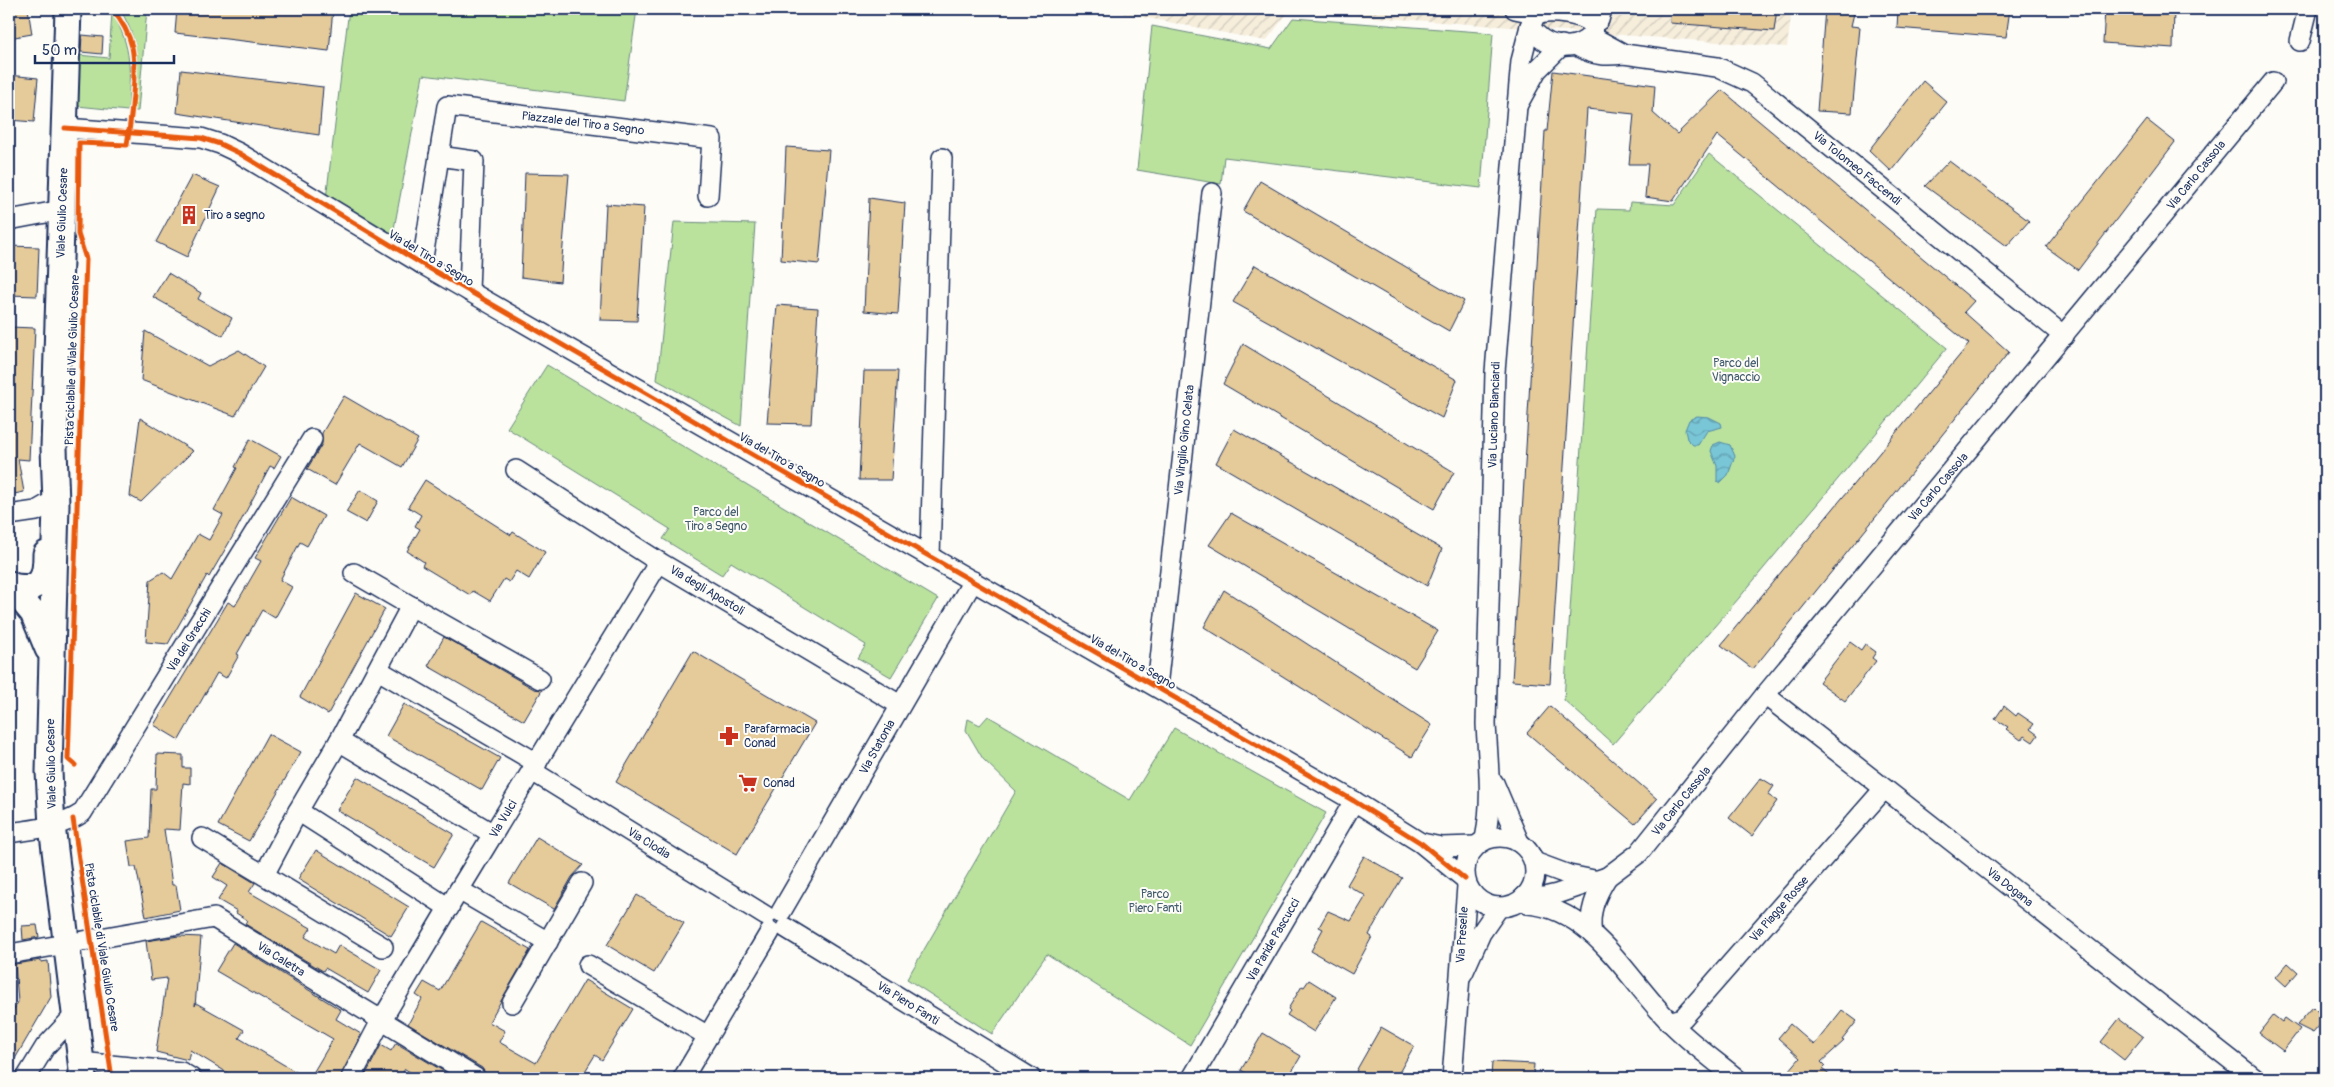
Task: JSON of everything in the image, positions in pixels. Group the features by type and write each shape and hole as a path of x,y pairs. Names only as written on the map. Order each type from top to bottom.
{"main road":[{"name":"Viale Giulio Cesare","path":"68,9 54,448 56,504 49,772 52,826 81,1070"},
{"name":"Viale Giulio Cesare","path":"10,585 28,588 39,583 44,576 48,504 54,448"},
{"path":"10,585 39,624 52,663"}],"street":[{"path":"1515,9 1535,20 1541,40 1583,26"},
{"path":"2300,41 2308,9"},
{"path":"1535,20 1558,13 1583,26"},
{"name":"Via Luciano Bianciardi","path":"1491,773 1486,724 1495,372 1521,61 1535,20"},
{"name":"Via Luciano Bianciardi","path":"1517,106 1537,70 1583,26"},
{"name":"Via Tolomeo Faccendi","path":"1583,26 1590,54 1606,56 1624,54 1717,67 1752,83 2064,336"},
{"name":"Via Carlo Cassola","path":"1514,902 1544,897 1600,879 1639,854 1765,695 2273,82"},
{"name":"Piazzale del Tiro a Segno","path":"422,264 447,106 712,139 708,196"},
{"name":"Via del Tiro a Segno","path":"65,128 201,138 239,153 422,264 1354,801 1421,843 1466,882"},
{"path":"439,156 474,162 469,291"},
{"path":"930,557 942,158"},
{"name":"Via Virgilio Gino Celata","path":"1157,687 1212,193"},
{"path":"9,220 62,210"},
{"name":"Via dei Gracchi","path":"9,833 68,822 82,813 312,439"},
{"name":"Via degli Apostoli","path":"516,470 659,562 900,705"},
{"path":"9,515 36,511 48,504"},
{"name":"Via Vulci","path":"351,1078 381,1021 459,890 659,562"},
{"path":"354,573 540,679"},
{"name":"Via Statonia","path":"683,1078 776,922 972,581"},
{"path":"264,875 378,670 411,606"},
{"name":"Via Clodia","path":"378,670 535,767 776,922"},
{"name":"Via Dogana","path":"1765,695 2254,1078"},
{"path":"339,741 493,834"},
{"path":"1491,773 1497,794 1519,842 1531,854 1534,862 1534,881 1514,902"},
{"path":"1491,773 1490,808 1480,842 1468,856 1464,867 1466,882 1480,901 1514,902 1551,909 1573,919 1592,934 1669,1022 1736,1078"},
{"name":"Via Piagge Rosse","path":"1669,1022 1683,1018 1884,789"},
{"name":"Via Paride Pascucci","path":"1192,1078 1354,801"},
{"path":"298,811 449,908"},
{"path":"1480,842 1496,836 1508,837 1519,842"},
{"path":"202,838 383,947"},
{"name":"Via del Tiro a Segno","path":"1421,843 1441,847 1480,842"},
{"path":"1534,862 1569,875 1600,879 1599,891 1591,913 1592,934"},
{"name":"Via Preselle","path":"1452,1078 1466,882"},
{"path":"512,1003 582,883"},
{"path":"459,890 548,942"},
{"name":"Via Preselle","path":"1458,984 1481,933 1514,902"},
{"name":"Via Caletra","path":"9,954 214,918 476,1078"},
{"name":"Via Piero Fanti","path":"776,922 1031,1078"},
{"path":"588,966 708,1036"},
{"path":"26,1078 45,1047 74,1016"},
{"path":"81,1070 181,1072 191,1078"}],"shaded area":[{"path":"1102,9 1792,9 1787,47 1289,11 1266,41"}],"green space":[{"path":"120,9 147,9 138,111 134,111 137,70 136,47"},
{"path":"349,9 637,9 624,101 423,75 393,234 326,199"},
{"path":"112,12 124,37 129,60 128,111 77,106 78,55 109,58"},
{"path":"1293,18 1493,33 1481,188 1224,157 1221,184 1137,170 1152,26 1271,49"},
{"name":"Parco del Vignaccio","path":"1709,154 1947,348 1739,598 1613,744 1564,700 1597,209 1629,210 1630,202 1674,205"},
{"path":"674,222 755,224 741,426 657,380"},
{"name":"Parco del Tiro a Segno","path":"547,365 938,599 891,677 858,658 866,645 731,562 722,575 663,539 670,529 507,428"},
{"name":"Parco Piero Fanti","path":"988,716 1130,800 1174,728 1326,813 1190,1045 1047,954 992,1034 907,979 1016,791 983,759 966,730 968,719 980,725"}],"water":[{"path":"1697,416 1709,417 1721,423 1722,427 1707,431 1698,445 1693,445 1687,439 1685,430 1689,420"},
{"path":"1720,442 1730,445 1735,456 1728,475 1720,483 1717,481 1717,466 1711,451 1713,445"}],"building":[{"path":"9,9 28,9 32,34 9,38"},
{"path":"177,9 333,9 329,51 175,33"},
{"path":"1671,9 1777,9 1774,31 1670,23"},
{"path":"1825,9 1855,9 1851,26 1860,27 1852,113 1817,111"},
{"path":"1898,9 2010,9 2006,37 1897,28"},
{"path":"2105,9 2174,9 2173,48 2103,43"},
{"path":"82,35 103,37 102,54 81,52"},
{"path":"181,70 323,87 319,135 177,113"},
{"path":"1553,71 1655,85 1653,113 1677,134 1722,90 1974,301 1964,312 2009,352 1753,669 1721,645 1969,344 1717,135 1673,201 1645,197 1648,164 1629,164 1634,114 1587,109 1550,684 1512,681 1545,131 1547,131"},
{"path":"9,75 38,78 34,122 9,120"},
{"path":"1923,81 1947,102 1891,171 1869,150"},
{"path":"2147,120 2175,142 2078,270 2046,247"},
{"path":"786,147 829,150 819,264 781,260"},
{"path":"1949,161 2029,221 2007,246 1925,186"},
{"path":"525,173 569,174 560,282 521,277"},
{"name":"Tiro a segno","path":"192,175 220,187 187,257 156,242"},
{"path":"1260,181 1464,301 1449,331 1243,211"},
{"path":"869,198 905,203 898,314 864,311"},
{"path":"606,204 644,207 637,321 600,320"},
{"path":"9,246 39,247 37,296 9,295"},
{"path":"1255,265 1457,380 1442,418 1233,302"},
{"path":"168,273 201,293 198,299 232,318 223,336 153,297"},
{"path":"777,305 818,308 811,424 767,423"},
{"path":"9,327 35,328 29,460 18,459 24,492 9,495"},
{"path":"145,331 208,366 239,350 264,367 235,416 141,380"},
{"path":"1243,344 1454,472 1434,509 1223,384"},
{"path":"864,371 898,371 891,480 859,480"},
{"path":"344,396 418,439 402,467 360,443 335,485 307,469 322,444 322,433"},
{"path":"140,418 193,451 141,502 130,496"},
{"path":"1234,429 1442,549 1427,586 1216,463"},
{"path":"250,439 281,456 274,468 270,466 233,536 209,577 207,575 168,644 146,642 150,580 163,572 172,579 198,534 209,540 223,515 214,510 237,468 235,467"},
{"path":"425,480 511,535 513,532 545,552 529,579 516,571 509,582 504,579 490,601 473,591 470,595 422,566 424,562 407,551 420,529 415,526 421,515 408,507"},
{"path":"360,490 378,501 366,523 346,512"},
{"path":"291,497 324,516 307,546 300,542 280,580 292,587 275,618 262,610 237,654 239,655 226,678 217,673 179,740 154,725 228,602 235,606 261,561 255,558"},
{"path":"1231,513 1438,631 1415,668 1209,545"},
{"path":"1224,590 1432,725 1412,757 1204,627"},
{"path":"356,593 385,609 328,714 300,697"},
{"path":"444,637 534,689 542,690 524,721 428,666"},
{"path":"1850,642 1861,650 1865,644 1876,652 1872,658 1876,661 1845,701 1819,682"},
{"path":"693,651 815,723 737,854 616,782"},
{"path":"404,704 500,758 482,790 386,736"},
{"path":"1550,706 1657,799 1635,824 1527,733"},
{"path":"2004,706 2016,716 2018,713 2034,724 2030,729 2038,735 2033,742 2024,736 2021,740 2006,729 2008,727 1995,719"},
{"path":"268,734 301,752 249,841 218,825"},
{"path":"157,754 183,755 183,768 190,768 190,784 183,783 180,830 164,829 172,885 176,885 180,910 146,917 136,867 131,867 127,841 149,838 151,789 156,789"},
{"path":"357,777 454,834 434,867 337,810"},
{"path":"1761,778 1774,786 1768,795 1777,801 1752,836 1729,818"},
{"path":"537,837 583,865 572,877 554,909 509,883"},
{"path":"316,850 409,907 391,936 298,879"},
{"path":"1364,856 1402,878 1373,927 1369,935 1372,937 1352,974 1311,951 1323,929 1319,927 1328,911 1351,921 1366,896 1347,885"},
{"path":"222,863 255,883 249,892 311,928 305,937 334,954 339,945 381,970 368,993 325,968 323,971 245,924 247,920 236,913 237,911 218,900 227,886 213,877"},
{"path":"637,895 684,923 654,973 607,945"},
{"path":"481,922 530,950 489,1022 505,1031 499,1042 536,1063 585,980 633,1009 602,1060 595,1055 581,1078 487,1078 482,1068 408,1024 422,999 416,995 424,982 440,991"},
{"path":"37,925 39,937 23,940 22,926"},
{"path":"179,936 201,937 195,1006 196,1003 244,1030 239,1038 306,1078 236,1078 190,1050 188,1060 156,1052 167,978 151,980 146,941"},
{"path":"233,943 341,1010 336,1019 361,1034 340,1078 310,1078 333,1039 216,971"},
{"path":"41,960 41,962 48,961 51,997 9,1069 9,1018 18,1002 15,964"},
{"path":"2288,963 2298,972 2286,986 2276,977"},
{"path":"1309,980 1336,997 1314,1032 1287,1015 1290,1011 1288,1009 1302,986 1304,987"},
{"path":"2313,1007 2325,1019 2313,1033 2297,1025"},
{"path":"1842,1010 1857,1021 1842,1040 1844,1041 1821,1062 1825,1066 1822,1069 1833,1078 1783,1078 1800,1058 1778,1038 1790,1024 1814,1045"},
{"path":"2273,1015 2282,1022 2285,1018 2300,1029 2283,1051 2259,1033"},
{"path":"2119,1019 2143,1037 2124,1060 2101,1042"},
{"path":"1381,1027 1414,1046 1396,1078 1368,1078 1356,1071"},
{"path":"1263,1033 1301,1056 1288,1078 1254,1078 1241,1070"},
{"path":"396,1043 455,1078 420,1078 405,1069 399,1078 364,1078 381,1045 391,1051"},
{"path":"1492,1062 1534,1064 1533,1078 1491,1078"}],"cycle path":[{"name":"Pista ciclabile di Viale Giulio Cesare","path":"75,765 68,759 86,259 78,234 79,143 127,145 133,96 134,69 132,47 127,32 112,9"},
{"path":"65,128 201,138 239,153 422,264 1354,801 1421,843 1465,879"},
{"name":"Pista ciclabile di Viale Giulio Cesare","path":"73,819 112,1078"}],"place":[{"name":"Tiro a segno","path":"189,215"},
{"name":"Parafarmacia Conad","path":"729,736"},
{"name":"Conad","path":"748,783"}]}
